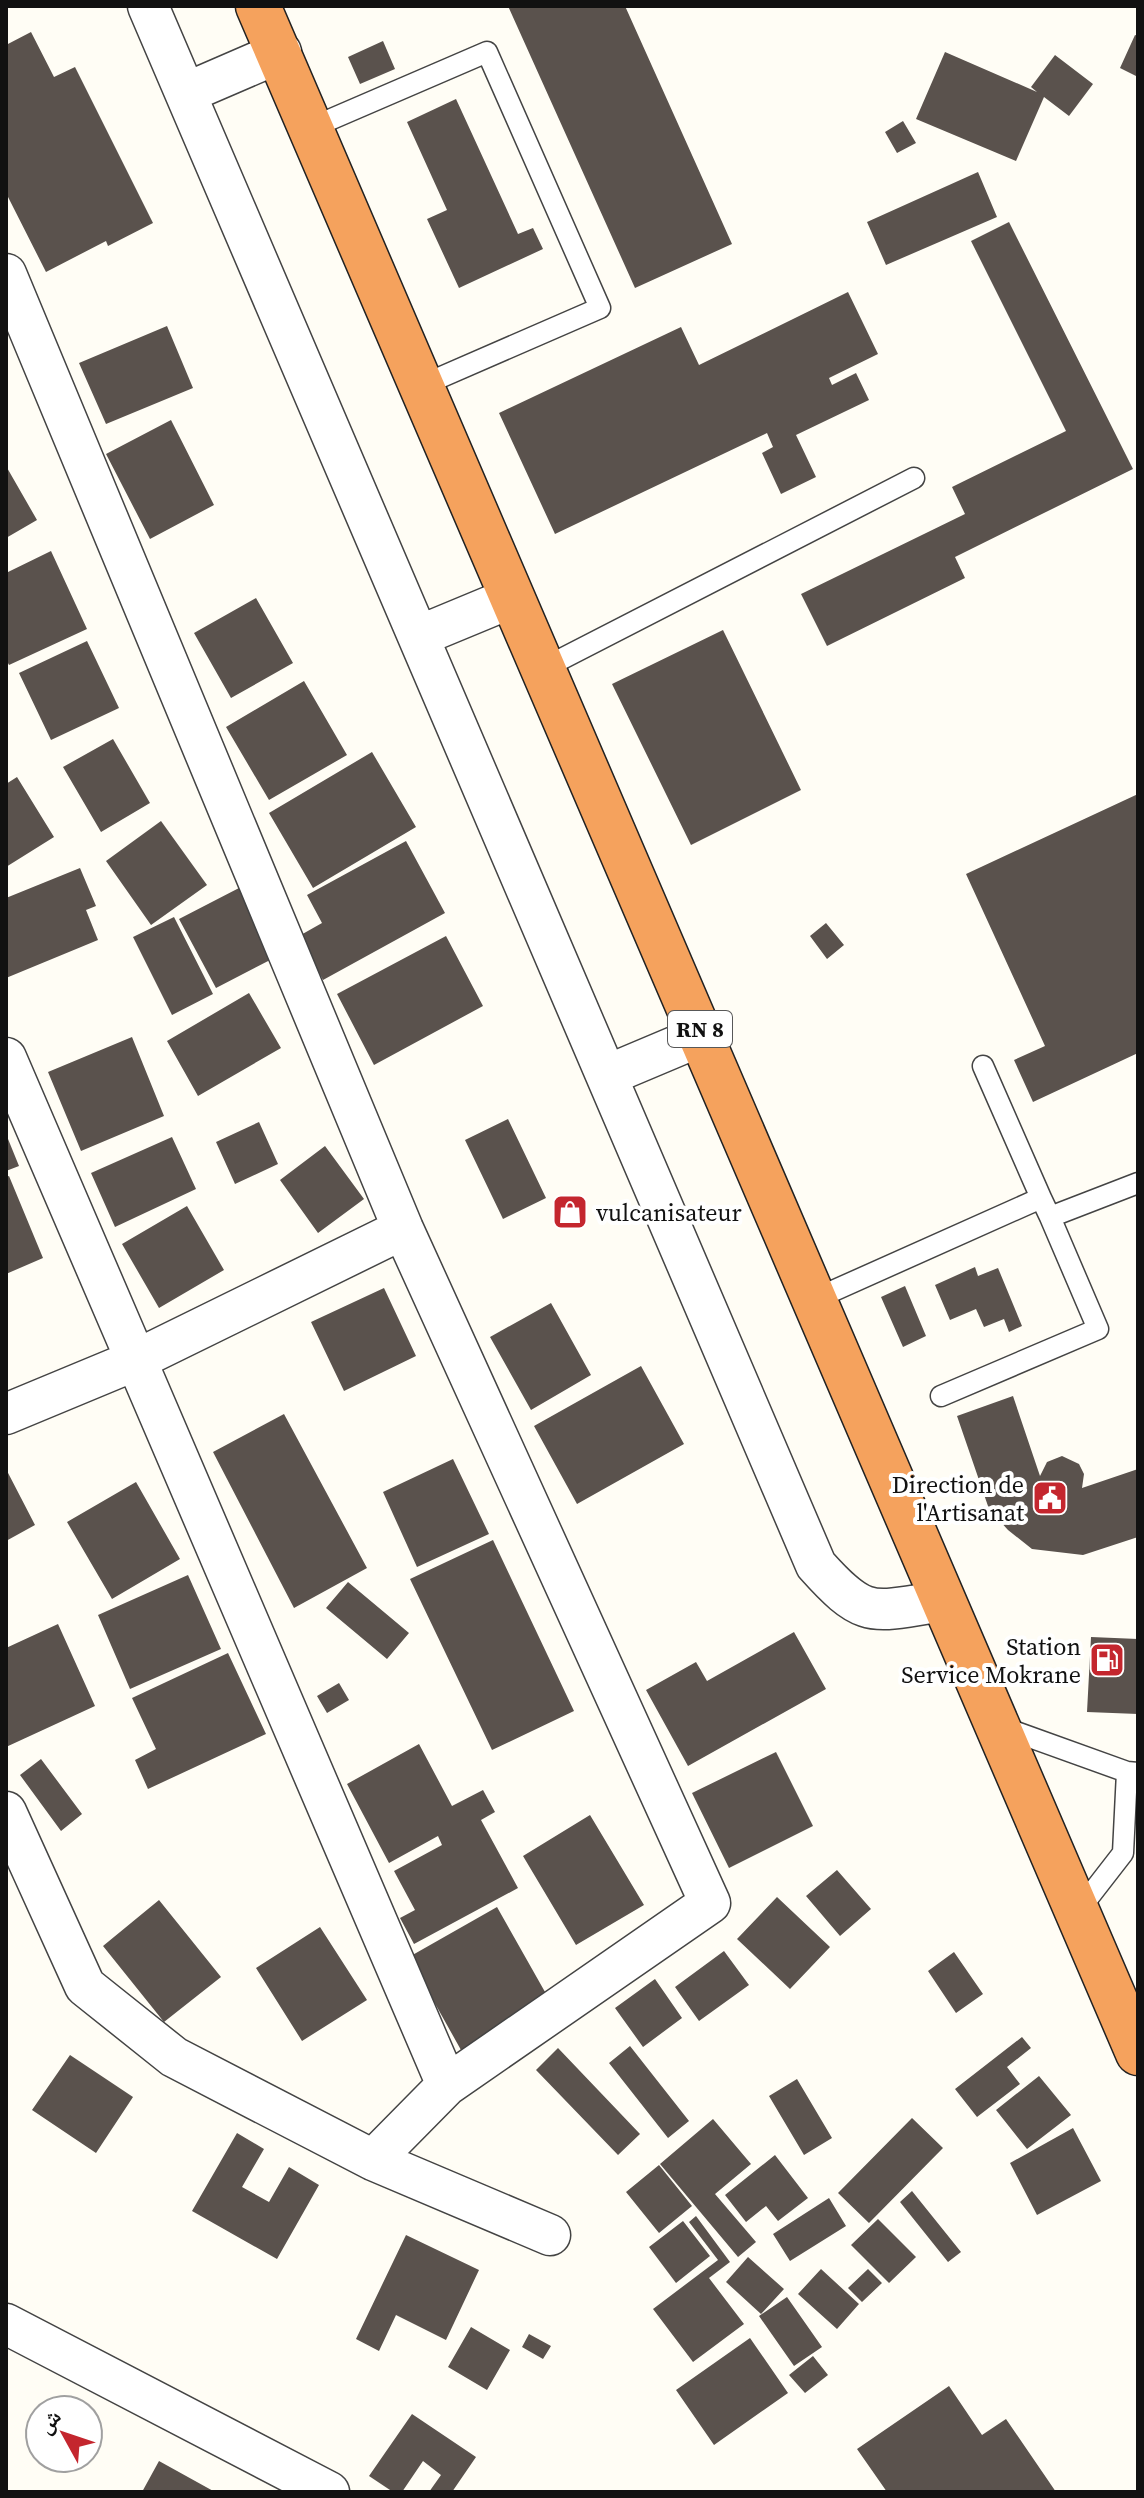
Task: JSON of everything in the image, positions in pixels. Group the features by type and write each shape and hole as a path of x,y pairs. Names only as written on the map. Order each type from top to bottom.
{"highway":[{"name":"RN 8","path":"258,6 281,52 1138,2053"}],"street":[{"path":"148,6 816,1565 847,1600 874,1611 944,1601"},
{"path":"186,93 281,52"},
{"path":"6,274 403,1229 710,1903 447,2085 373,2160"},
{"path":"419,636 513,597"},
{"path":"608,1075 703,1035"},
{"path":"6,1058 447,2085"},
{"path":"6,1414 136,1360 403,1229"},
{"path":"6,1812 85,1986 174,2057 373,2160 550,2235"},
{"path":"6,2324 329,2492"}],"lane":[{"path":"313,127 487,52 600,308 423,385"},
{"path":"544,668 914,478"},
{"path":"941,1396 1098,1329 983,1066"},
{"path":"1050,1217 1138,1183"},
{"path":"815,1299 1041,1198"},
{"path":"995,1724 1132,1772 1130,1853 1078,1911"}],"building":[{"path":"508,6 625,6 732,244 635,288"},
{"path":"31,32 54,77 75,67 153,223 108,246 106,241 46,272 6,193 6,45"},
{"path":"1135,35 1138,36 1136,76 1120,68"},
{"path":"383,41 395,69 360,84 348,57"},
{"path":"945,52 1037,92 1031,87 1055,55 1093,84 1069,116 1044,97 1016,161 916,119"},
{"path":"456,99 518,234 533,228 543,249 459,288 427,219 447,210 407,122"},
{"path":"903,121 916,143 897,153 885,132"},
{"path":"978,172 997,217 886,265 867,222"},
{"path":"1009,222 1133,469 955,557 965,578 827,646 801,594 965,514 952,487 1066,431 971,241"},
{"path":"848,292 878,354 829,378 832,385 856,373 869,400 796,435 816,477 781,494 762,453 773,447 767,433 555,534 499,413 681,327 699,365"},
{"path":"167,326 193,388 106,424 79,363"},
{"path":"171,420 214,505 150,539 106,454"},
{"path":"6,466 37,520 6,538"},
{"path":"51,551 87,629 9,665 6,659 6,573"},
{"path":"256,598 293,663 231,698 194,633"},
{"path":"723,630 801,790 691,845 612,684"},
{"path":"87,641 119,708 51,740 19,673"},
{"path":"304,681 347,755 269,800 226,727"},
{"path":"113,739 150,803 101,832 63,767"},
{"path":"372,752 416,827 313,888 269,813"},
{"path":"17,777 54,837 6,867 6,784"},
{"path":"1138,794 1138,1053 1033,1102 1014,1060 1045,1046 966,874"},
{"path":"161,821 207,885 151,925 106,861"},
{"path":"406,841 445,913 323,980 299,936 322,923 307,895"},
{"path":"80,868 96,906 86,910 98,940 6,978 6,898"},
{"path":"239,888 274,958 216,988 179,919"},
{"path":"174,917 213,994 172,1015 133,937"},
{"path":"826,923 844,945 827,959 810,936"},
{"path":"446,936 483,1006 374,1065 337,994"},
{"path":"249,993 281,1048 198,1096 167,1041"},
{"path":"132,1037 164,1116 81,1151 48,1072"},
{"path":"508,1119 546,1198 503,1219 465,1140"},
{"path":"259,1122 278,1164 235,1184 216,1142"},
{"path":"6,1134 19,1166 6,1171"},
{"path":"172,1137 196,1189 115,1227 91,1173"},
{"path":"325,1146 364,1199 318,1233 280,1180"},
{"path":"9,1176 43,1258 6,1274 6,1177"},
{"path":"187,1206 224,1270 159,1308 122,1244"},
{"path":"975,1267 978,1276 998,1268 1022,1326 1009,1332 1004,1319 984,1327 976,1309 950,1320 935,1285"},
{"path":"905,1286 926,1336 903,1347 881,1297"},
{"path":"384,1288 416,1356 344,1391 311,1322"},
{"path":"551,1303 591,1375 531,1410 490,1337"},
{"path":"641,1366 684,1444 577,1504 534,1426"},
{"name":"Direction de l'Artisanat","path":"1013,1396 1040,1476 1047,1462 1062,1456 1079,1464 1084,1474 1082,1488 1138,1469 1138,1537 1083,1555 1032,1549 1008,1530 989,1509 957,1416"},
{"path":"284,1414 367,1568 294,1608 213,1452"},
{"path":"453,1459 489,1534 417,1567 383,1492"},
{"path":"6,1469 35,1525 6,1541"},
{"path":"136,1482 180,1559 112,1599 67,1522"},
{"path":"493,1540 574,1711 492,1750 410,1579"},
{"path":"188,1575 221,1649 130,1689 98,1615"},
{"path":"348,1582 409,1633 387,1659 326,1608"},
{"path":"58,1624 95,1706 6,1747 6,1648"},
{"path":"794,1632 826,1689 688,1766 646,1690 696,1662 707,1681"},
{"path":"1091,1637 1138,1639 1138,1714 1087,1712"},
{"path":"228,1653 266,1734 148,1789 135,1760 156,1749 132,1698"},
{"path":"339,1683 349,1700 327,1713 317,1696"},
{"path":"419,1744 452,1806 483,1790 495,1812 481,1820 518,1888 414,1944 400,1918 415,1910 394,1871 442,1845 438,1836 389,1863 347,1784"},
{"path":"776,1752 813,1826 729,1868 692,1793"},
{"path":"41,1759 82,1814 61,1831 20,1775"},
{"path":"590,1815 644,1905 576,1945 523,1856"},
{"path":"837,1870 871,1909 840,1936 806,1896"},
{"path":"777,1897 830,1947 790,1989 737,1939"},
{"path":"159,1900 221,1977 164,2022 103,1946"},
{"path":"497,1907 549,1999 461,2050 409,1957"},
{"path":"320,1927 367,2000 302,2041 256,1968"},
{"path":"724,1951 749,1985 699,2021 675,1987"},
{"path":"954,1952 983,1994 956,2013 928,1971"},
{"path":"655,1979 682,2018 643,2047 615,2008"},
{"path":"1022,2037 1031,2048 1007,2067 1020,2084 977,2117 955,2089"},
{"path":"630,2046 689,2121 668,2138 609,2063"},
{"path":"558,2048 640,2134 618,2155 536,2070"},
{"path":"70,2055 133,2097 96,2153 32,2110"},
{"path":"1039,2076 1071,2115 1027,2149 996,2110"},
{"path":"797,2079 832,2138 804,2155 769,2096"},
{"path":"912,2118 943,2148 869,2223 838,2193"},
{"path":"713,2119 751,2164 715,2194 756,2242 738,2257 660,2164"},
{"path":"1073,2128 1101,2181 1037,2215 1010,2163"},
{"path":"237,2133 264,2149 242,2187 269,2202 289,2167 319,2185 277,2259 192,2211"},
{"path":"775,2155 808,2198 778,2221 766,2206 746,2222 725,2195"},
{"path":"659,2165 692,2206 659,2233 626,2192"},
{"path":"912,2191 961,2252 948,2262 900,2202"},
{"path":"829,2198 846,2226 790,2261 773,2234"},
{"path":"696,2216 730,2262 709,2278 744,2324 693,2362 653,2309 718,2260 689,2222"},
{"path":"878,2219 916,2257 889,2283 851,2245"},
{"path":"683,2221 710,2256 676,2283 649,2247"},
{"path":"406,2235 479,2270 446,2340 396,2315 379,2351 356,2339"},
{"path":"748,2257 784,2289 761,2314 726,2282"},
{"path":"821,2269 859,2304 837,2329 798,2294"},
{"path":"868,2269 882,2283 862,2302 848,2288"},
{"path":"787,2297 822,2347 794,2366 759,2316"},
{"path":"471,2327 510,2350 487,2390 448,2367"},
{"path":"529,2334 551,2346 543,2359 522,2347"},
{"path":"750,2338 788,2393 714,2445 676,2390"},
{"path":"813,2356 828,2375 805,2393 789,2375"},
{"path":"949,2386 982,2435 1006,2419 1056,2492 887,2492 857,2449"},
{"path":"412,2414 476,2457 452,2492 429,2492 441,2475 423,2461 402,2492 393,2492 369,2476"},
{"path":"159,2461 215,2492 142,2492"}],"place":[{"name":"vulcanisateur","path":"570,1212"},
{"name":"Direction de l'Artisanat","path":"1050,1498"},
{"name":"Station Service Mokrane","path":"1107,1660"}]}
